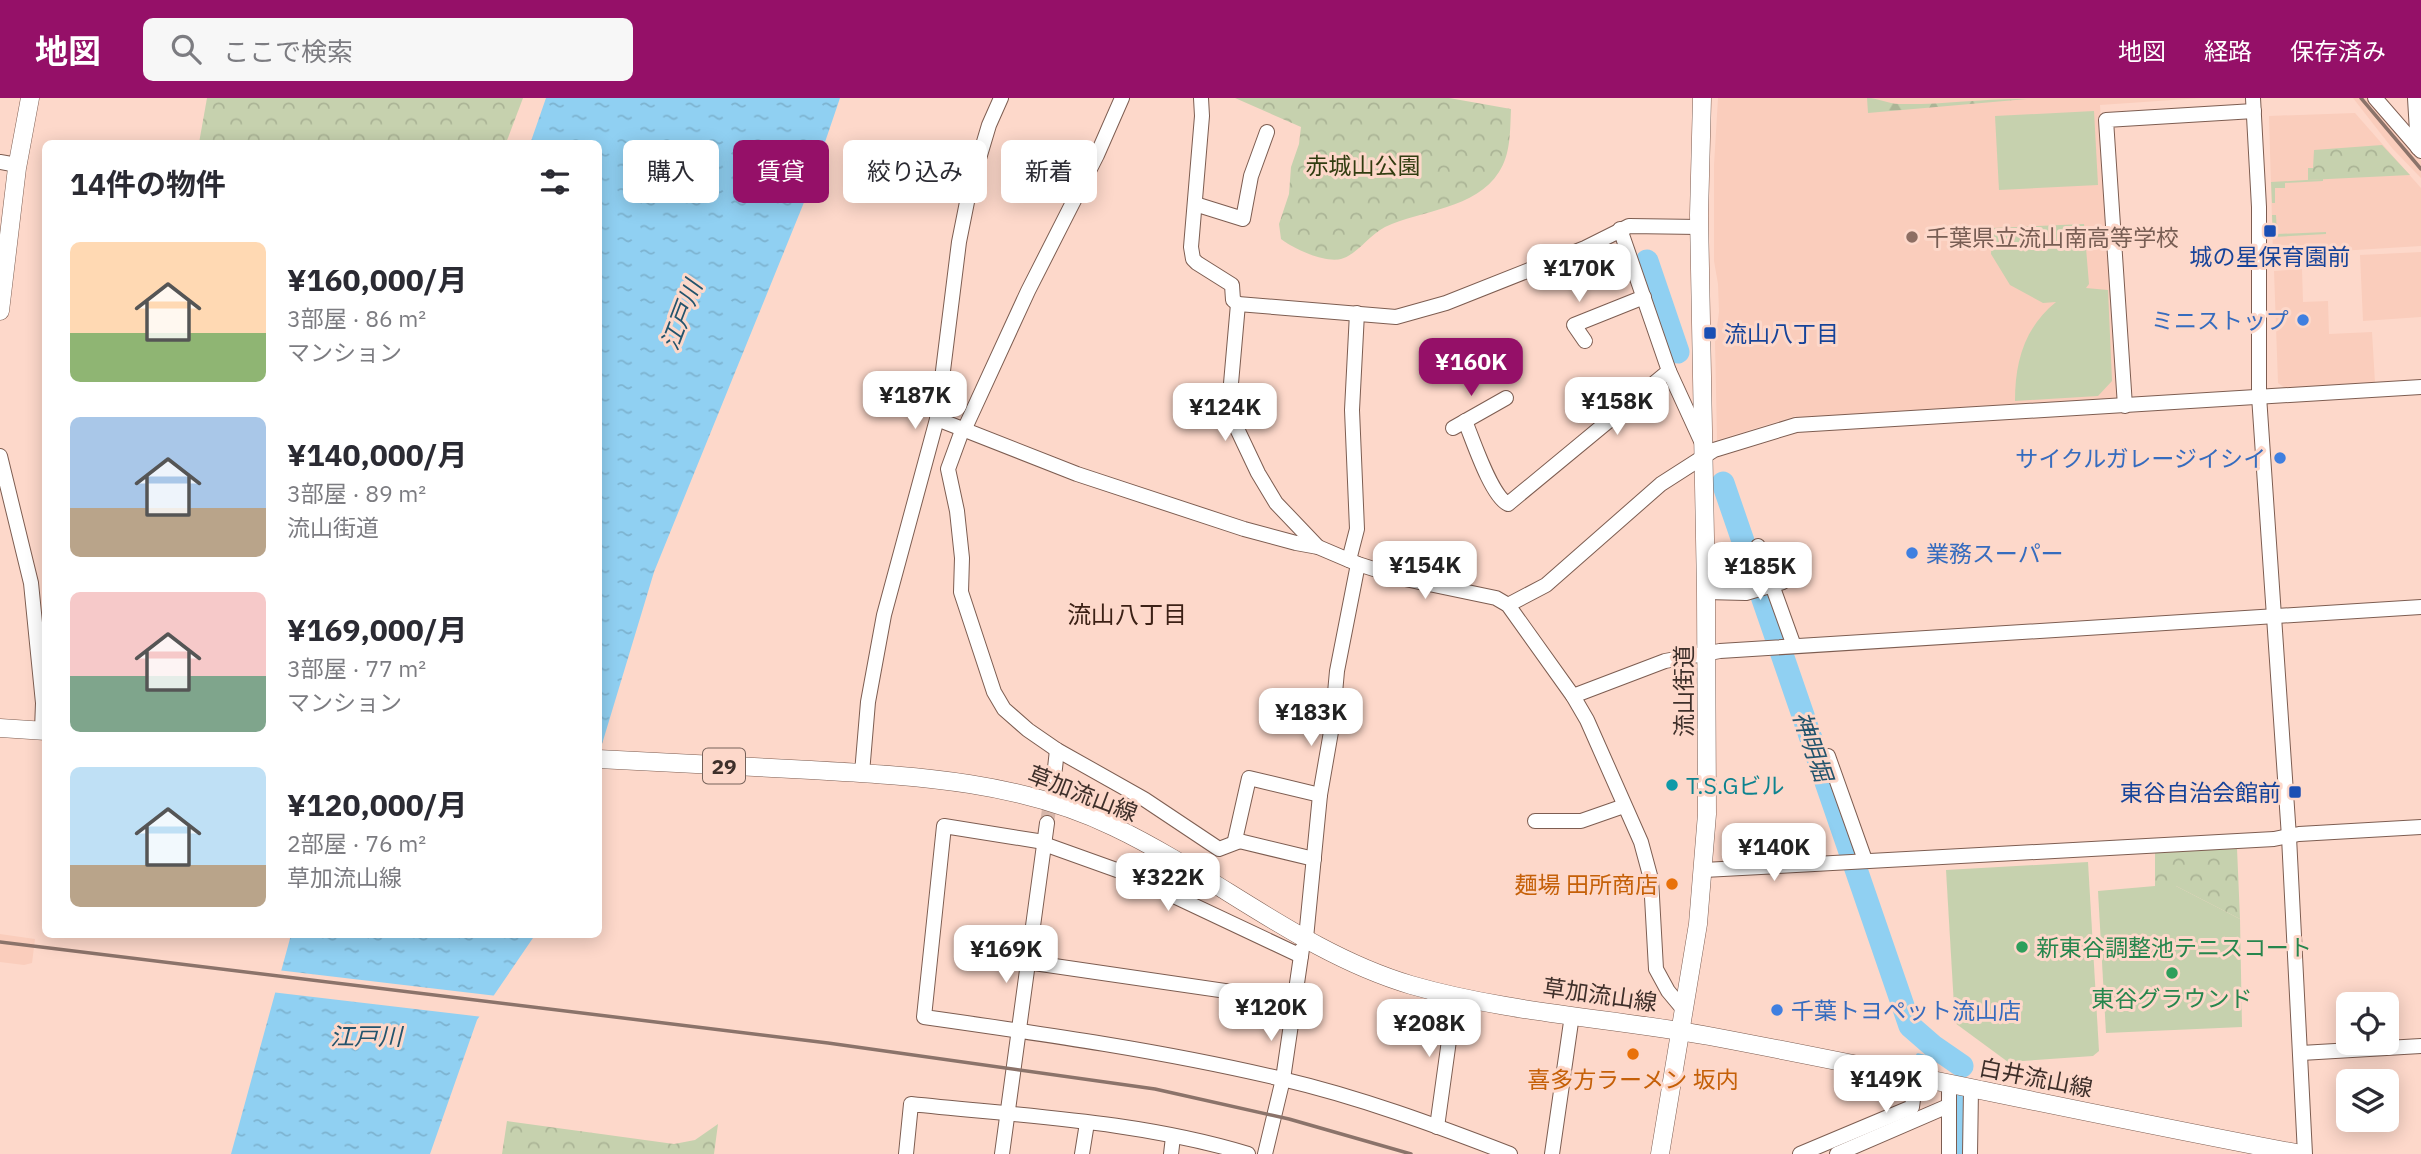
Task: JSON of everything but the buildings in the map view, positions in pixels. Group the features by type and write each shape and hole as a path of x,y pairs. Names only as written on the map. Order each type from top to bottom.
{"main road":[{"path":"0,311 9,163 30,98"},
{"name":"流山街道","path":"1660,1154 1698,924 1707,802 1699,227 1702,98"},
{"path":"0,728 42,731"},
{"name":"草加流山線","path":"602,759 855,773 976,784 1060,805 1113,826 1305,937 1374,972 1455,997 1679,1031"},
{"name":"白井流山線","path":"1679,1031 1916,1077 2259,1150 2303,1154"}],"street":[{"path":"855,773 884,615 902,540 937,419 959,242 969,191 1001,98"},
{"path":"1122,98 1097,155 1028,291 964,428 948,469 957,511 962,558 961,592 994,692 1004,709 1057,750 1144,799 1219,849 1240,841"},
{"path":"1200,98 1202,116 1191,235 1193,259 1232,285 1233,300 1238,304 1396,317 1425,311 1585,247 1629,226 1699,227"},
{"path":"2375,98 2420,149"},
{"path":"2415,98 2420,149"},
{"path":"2125,406 2106,120 2254,104 2259,207 2259,396 2301,1053 2303,1154"},
{"path":"1195,204 1243,219 1251,176 1267,132"},
{"path":"1620,229 1669,371 1703,451"},
{"path":"1585,341 1574,325 1644,297"},
{"path":"1238,304 1229,406 1231,416 1258,473 1276,503 1318,547"},
{"path":"1265,1154 1283,1079 1305,937 1320,795 1354,562 1357,529 1352,410 1357,313"},
{"path":"1506,398 1459,424 1502,501 1508,504 1669,371"},
{"path":"1508,605 1546,585 1661,484 1703,451 1796,425 2421,387"},
{"path":"937,419 1108,485 1244,529 1296,544 1318,547 1405,579 1496,598 1508,605 1573,696 1597,741 1648,863 1656,969 1668,991 1683,1009"},
{"path":"0,456 32,583 42,695"},
{"path":"1758,547 1774,585 1791,646"},
{"path":"1706,592 1746,593 1774,585"},
{"path":"1573,696 1653,665 1707,652 2421,607"},
{"path":"1054,777 1057,750"},
{"path":"1828,756 1863,860"},
{"path":"1314,859 1235,840 1249,778 1320,795"},
{"path":"1535,821 1581,821 1624,806"},
{"path":"1002,1154 1047,822"},
{"path":"1301,956 1125,873 1044,843 944,826 924,1017 1139,1050 1283,1079 1437,1126 1510,1154"},
{"path":"1704,870 1997,855 2421,827"},
{"path":"1027,962 1294,1001"},
{"path":"1437,1126 1455,997"},
{"path":"1552,1154 1572,1016"},
{"path":"2301,1053 2421,1046"},
{"path":"1800,1154 1912,1107 1916,1077"},
{"path":"1949,1084 1949,1154"},
{"path":"1970,1154 1971,1089"},
{"path":"906,1154 911,1104 1087,1122 1219,1145 1248,1154"},
{"path":"1837,1154 1948,1106"},
{"path":"1082,1154 1087,1122"},
{"path":"1171,1154 1173,1137"}],"shaded area":[{"name":"千葉県立流山南高等学校","path":"1718,98 2202,98 2100,105 2120,400 1797,421 1796,416 1717,440 1715,342 1719,312 1714,261 1714,165"},
{"path":"2353,98 2368,98 2421,161 2421,178 2392,148"},
{"path":"2355,113 2421,188 2421,246 2273,255 2269,116"},
{"path":"2421,252 2421,317 2363,321 2360,255"},
{"path":"2302,269 2303,302 2328,301 2329,334 2372,332 2375,383 2285,388 2278,383 2274,271"},
{"path":"0,934 35,939 32,963 24,965 0,962"}],"green space":[{"path":"207,98 523,98 507,140 200,140"},
{"name":"赤城山公園","path":"1235,98 1449,98 1511,109 1508,150 1499,172 1477,194 1447,207 1385,227 1347,257 1326,259 1301,251 1281,239 1279,224 1289,194 1291,167 1299,144 1301,127"},
{"path":"1867,98 1899,104 2027,99 1868,113"},
{"path":"2094,111 2098,185 1999,190 1995,116"},
{"path":"2382,145 2410,175 2308,180 2308,168 2313,168 2314,150"},
{"path":"2323,179 2285,183 2285,188 2275,188 2275,203 2272,203 2271,182"},
{"path":"2272,215 2276,215 2277,234 2326,234 2273,237"},
{"path":"2084,224 2089,284 2086,288 2108,290 2112,381 2098,396 2015,401 2017,373 2029,334 2056,302 2043,303 2010,285 1991,254 1992,228"},
{"path":"2237,848 2240,919 2176,886 2155,886 2155,853"},
{"name":"新東谷調整池テニスコート","path":"2088,862 2099,1051 2093,1056 2008,1062 1955,1023 1946,870"},
{"name":"東谷グラウンド","path":"2176,886 2240,919 2242,1027 2106,1033 2098,891"},
{"path":"507,1121 674,1144 695,1140 718,1124 714,1154 502,1154"}],"water":[{"name":"江戸川","path":"546,98 840,98 826,140 733,140 733,203 804,203 654,572 602,744 602,140 531,140"},
{"name":"江戸川","path":"290,938 533,938 477,1020 430,1154 231,1154"}],"pier":[{"path":"277,970 497,996 483,1017 271,992"}],"waterway":[{"name":"神明堀","path":"1647,261 1678,352"},
{"name":"神明堀","path":"1723,483 1910,1026 1962,1066"},
{"path":"1918,1055 1962,1066"},
{"name":"神明堀","path":"1963,1154 1964,1102"}],"tunnel":[{"path":"1047,823 1054,777"}],"railway":[{"path":"2361,98 2421,169"},
{"path":"0,942 828,1043 1155,1089 1289,1119 1411,1154"}],"place":[{"name":"城の星保育園前","path":"2270,231"},
{"name":"千葉県立流山南高等学校","path":"1912,237"},
{"name":"ミニストップ","path":"2303,320"},
{"name":"流山八丁目","path":"1710,333"},
{"name":"サイクルガレージイシイ","path":"2280,458"},
{"name":"業務スーパー","path":"1912,553"},
{"name":"T.S.Gビル","path":"1672,785"},
{"name":"東谷自治会館前","path":"2295,792"},
{"name":"麺場 田所商店","path":"1672,884"},
{"name":"新東谷調整池テニスコート","path":"2022,947"},
{"name":"東谷グラウンド","path":"2172,973"},
{"name":"千葉トヨペット流山店","path":"1777,1010"},
{"name":"喜多方ラーメン 坂内","path":"1633,1054"}],"district":[{"name":"流山八丁目","path":"1127,614"}]}
